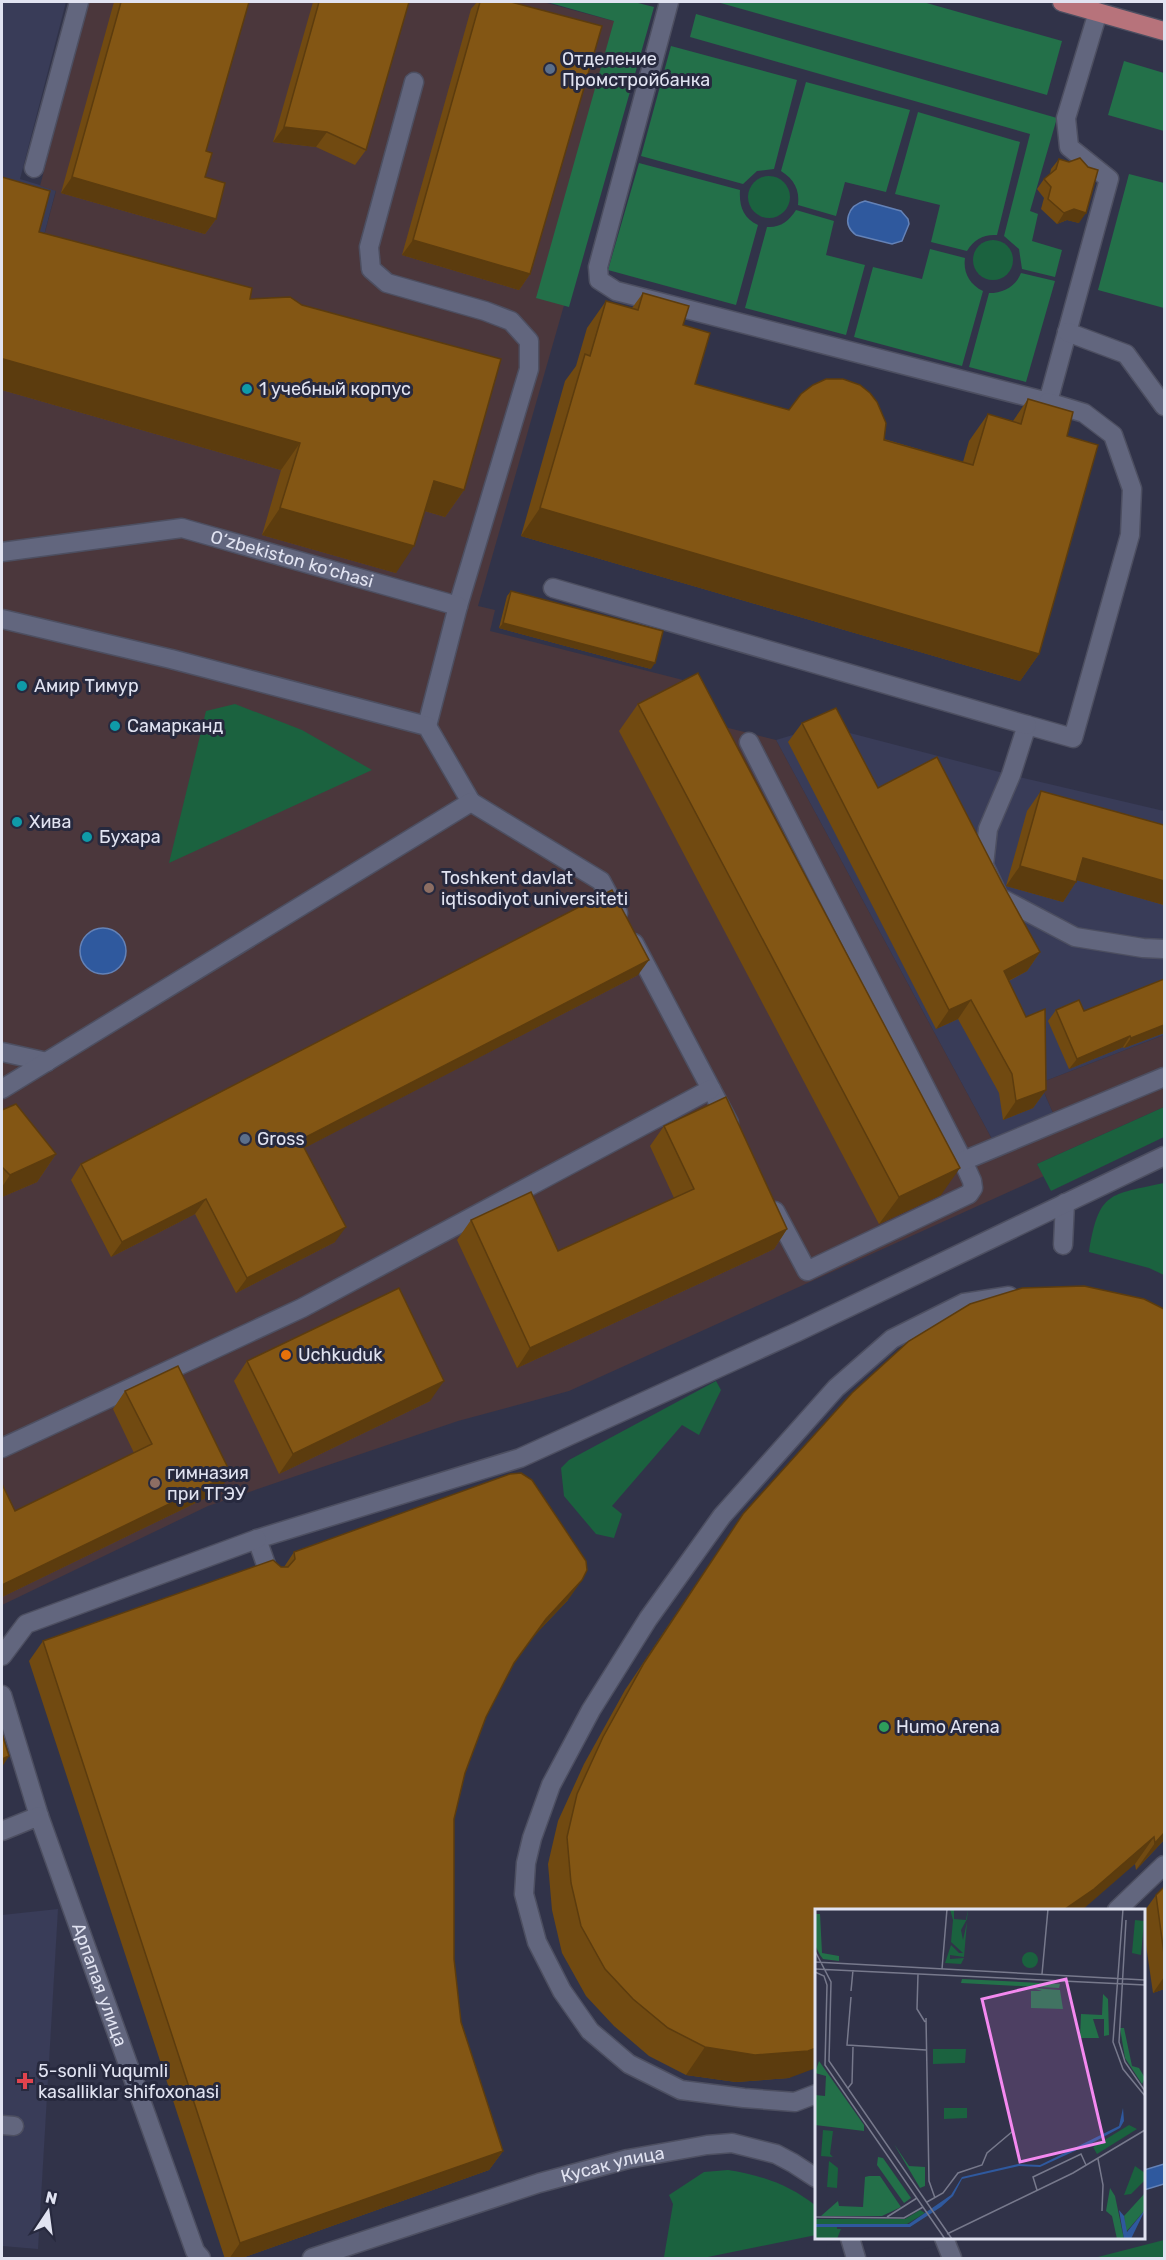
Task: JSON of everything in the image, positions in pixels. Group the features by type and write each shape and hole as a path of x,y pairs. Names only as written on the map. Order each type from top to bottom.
{"main road":[{"path":"1062,2 1164,31"}],"lane":[{"path":"34,168 79,2"},
{"path":"553,588 1072,738 1130,535 1131,489 1113,435 1084,413 616,291 599,280 598,267 669,2"},
{"path":"1048,402 1109,179 1069,147 1066,117 1098,12"},
{"path":"414,82 369,247 370,268 387,283 485,311 511,321 529,341 529,369 458,606 427,726 471,802 601,881 738,1140"},
{"path":"1067,332 1126,354 1164,406"},
{"name":"O‘zbekiston ko‘chasi","path":"2,552 182,528 458,606"},
{"path":"2,619 171,659 427,726"},
{"path":"1028,725 1011,775 988,829 984,865 999,897 1075,937 1143,948 1164,949"},
{"path":"749,742 963,1161 973,1188 969,1194 807,1270 770,1200"},
{"path":"2,1089 471,802"},
{"path":"2,1052 47,1062"},
{"path":"963,1161 1164,1077"},
{"path":"2,1448 302,1308 711,1089"},
{"path":"2,1656 26,1624 257,1539 520,1458 797,1332 1164,1156"},
{"path":"1127,1174 1147,1180"},
{"path":"1063,1245 1065,1203"},
{"path":"815,2094 795,2102 681,2090 629,2064 590,2031 562,1991 537,1942 524,1894 526,1863 532,1838 551,1785 586,1719 648,1619 722,1516 836,1388 892,1339 964,1303 1026,1293"},
{"path":"257,1539 270,1576"},
{"name":"Арпапая улица","path":"2,1695 39,1816 195,2251 201,2259"},
{"path":"2,1831 39,1816"},
{"path":"1119,1909 1164,1865"},
{"name":"Кусак улица","path":"312,2259 538,2183 628,2159 707,2145 732,2143 776,2154 815,2177"},
{"path":"850,2239 856,2259"}],"shaded area":[{"path":"2,2 66,2 20,179 56,190 2,393"},
{"name":"Toshkent davlat iqtisodiyot universiteti","path":"88,2 543,2 643,29 478,606 495,610 490,631 687,681 705,722 776,740 993,1141 1053,1113 1040,1083 1164,1035 1164,1107 1037,1164 1044,1176 569,1391 458,1421 208,1506 2,1605 2,393 56,191 40,186"},
{"path":"823,726 1011,775 1164,811 1164,1035 1040,1083 1053,1113 993,1141 776,740"},
{"name":"5-sonli Yuqumli kasalliklar shifoxonasi","path":"58,1909 38,2249 2,2246 2,1915"}],"green space":[{"path":"547,2 634,2 654,7 569,307 536,298 614,21"},
{"path":"717,2 923,2 1062,41 1047,95"},
{"path":"696,14 1057,118 1030,211 1038,214 1032,241 1062,250 1055,277 1022,269 1019,249 1004,236 1030,134 690,37"},
{"path":"671,46 797,80 774,169 757,171 743,184 641,156"},
{"path":"1124,61 1164,73 1164,131 1108,115"},
{"path":"806,82 910,110 886,192 845,182 836,216 798,205 795,185 781,171"},
{"path":"918,112 1020,142 997,235 980,238 967,251 931,242 940,205 895,194"},
{"path":"639,163 740,190 740,201 745,215 758,225 736,305 608,270"},
{"path":"1129,174 1164,183 1164,308 1098,290"},
{"path":"769,176 783,183 790,197 783,211 769,218 755,211 748,197 755,183"},
{"path":"796,210 834,221 826,255 865,265 846,335 745,308 767,227 784,223"},
{"path":"993,240 1001,241 1007,246 1012,252 1012,268 1007,274 1001,279 993,280 985,279 979,274 974,268 973,260 974,252 979,246 985,241"},
{"path":"930,249 965,258 968,277 983,291 962,366 854,337 873,267 922,279"},
{"path":"1021,273 1055,281 1026,382 969,367 989,293 1009,288"},
{"path":"235,704 302,730 372,770 169,863 206,711"},
{"path":"1164,1107 1164,1137 1051,1191 1037,1164"},
{"path":"1164,1183 1164,1275 1149,1268 1089,1252 1097,1217 1110,1199 1130,1190"},
{"path":"716,1381 721,1390 699,1435 682,1425 612,1506 622,1514 614,1538 596,1534 564,1496 561,1468 569,1460"},
{"path":"728,2170 752,2175 796,2192 815,2205 815,2235 703,2258 657,2258 664,2257 673,2204 669,2195 704,2172"},
{"path":"1164,2240 1164,2258 1094,2258"}],"water":[{"path":"865,201 901,211 909,224 902,241 892,244 856,235 851,231 848,215 854,206"},
{"path":"103,928 119,935 126,951 119,967 103,974 87,967 80,951 87,935"},
{"path":"1164,2164 1164,2184 1145,2190 1145,2170"}],"pier":[{"path":"858,2239 967,2239 882,2258 828,2258 826,2245"}],"building":[{"path":"121,2 249,2 206,151 212,153 205,177 225,183 216,219 72,177"},
{"path":"319,2 409,2 366,150 327,132 284,127"},
{"path":"480,2 511,2 602,26 530,274 413,240"},
{"path":"1080,158 1088,167 1098,170 1086,213 1074,209 1064,213 1048,199 1051,187 1044,179 1056,169 1059,159 1069,162"},
{"name":"1 учебный корпус","path":"2,177 50,191 39,232 252,288 250,299 290,297 302,305 501,359 464,490 434,481 414,546 280,508 300,443 3,359 2,363"},
{"path":"643,293 689,306 683,325 710,333 695,384 789,410 801,394 813,385 826,379 843,379 860,385 877,402 886,423 884,440 973,465 988,414 1021,424 1028,399 1073,412 1067,436 1098,445 1039,654 540,508 585,354 590,356 606,301 638,310"},
{"path":"511,591 663,631 655,663 503,623"},
{"path":"698,673 960,1168 899,1197 638,704"},
{"path":"836,708 878,788 937,757 1040,952 1004,971 1026,1017 1045,1009 1046,1090 1016,1101 1012,1074 971,1000 949,1010 802,723"},
{"path":"1041,791 1164,825 1164,881 1083,858 1076,882 1020,866"},
{"path":"612,890 649,960 300,1140 346,1227 247,1278 206,1199 122,1242 81,1164"},
{"path":"1164,979 1164,1025 1131,1038 1130,1036 1077,1059 1056,1010 1079,1000 1084,1011"},
{"path":"726,1097 787,1229 530,1348 471,1220 531,1192 558,1251 694,1189 664,1126"},
{"path":"16,1104 56,1154 10,1175 2,1167 2,1110"},
{"name":"Humo Arena","path":"1084,1286 1144,1299 1164,1309 1164,1833 1155,1843 1154,1837 1094,1889 1065,1909 815,1909 815,2048 808,2051 755,2055 705,2047 668,2028 633,1999 605,1969 581,1926 571,1883 567,1837 577,1794 603,1737 644,1663 743,1514 852,1393 909,1341 970,1304 1022,1288"},
{"path":"399,1288 444,1381 293,1454 247,1361"},
{"name":"гимназия при ТГЭУ","path":"178,1366 231,1474 2,1585 2,1484 15,1511 152,1444 125,1391"},
{"path":"521,1473 532,1480 586,1561 587,1570 582,1580 546,1619 514,1663 486,1717 465,1773 454,1819 454,1959 461,2022 503,2151 240,2243 43,1641 273,1560 281,1567 288,1567 295,1559 294,1552 510,1474"},
{"path":"2,1734 9,1756 2,1759"},
{"path":"1164,1887 1164,1954 1156,1895"}],"place":[{"name":"Отделение Промстройбанка","path":"550,69"},
{"name":"1 учебный корпус","path":"247,389"},
{"name":"Амир Тимур","path":"22,686"},
{"name":"Самарканд","path":"115,726"},
{"name":"Хива","path":"17,822"},
{"name":"Бухара","path":"87,837"},
{"name":"Toshkent davlat iqtisodiyot universiteti","path":"429,888"},
{"name":"Gross","path":"245,1139"},
{"name":"Uchkuduk","path":"286,1355"},
{"name":"гимназия при ТГЭУ","path":"155,1483"},
{"name":"Humo Arena","path":"884,1727"},
{"name":"5-sonli Yuqumli kasalliklar shifoxonasi","path":"25,2081"}]}
